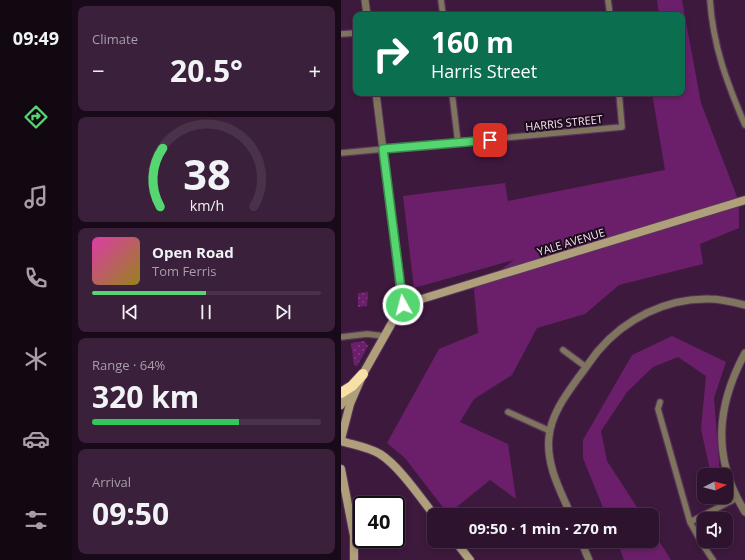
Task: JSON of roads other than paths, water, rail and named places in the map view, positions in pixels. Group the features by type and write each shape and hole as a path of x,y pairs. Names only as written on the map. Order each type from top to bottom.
{"highway":[{"path":"341,393 352,386 363,374"}],"main road":[{"name":"YALE AVENUE","path":"403,305 745,200"},
{"path":"403,305 363,374 350,404 341,440 381,455 397,470 428,508"},
{"path":"341,405 363,374"},
{"path":"341,469 353,526"},
{"path":"341,497 353,526"},
{"path":"354,560 355,548"},
{"path":"461,548 470,560"}],"street":[{"path":"365,0 367,12"},
{"path":"441,0 443,12"},
{"path":"608,0 610,12"},
{"path":"710,0 717,49 729,88 745,124"},
{"path":"341,34 353,33"},
{"path":"376,96 403,305"},
{"path":"452,96 458,143"},
{"name":"HARRIS STREET","path":"341,154 623,127 619,96"},
{"path":"568,508 552,471 549,450 550,431 564,398 597,352 621,328 660,307 677,302 710,299 745,305"},
{"path":"341,337 367,334 384,336"},
{"path":"563,350 586,367"},
{"path":"745,353 735,372 728,392 722,424 722,445 725,465 737,498 745,512"},
{"path":"660,402 658,409 690,522 713,560"},
{"path":"508,412 550,431"},
{"path":"690,522 737,498"},
{"path":"584,548 589,560"}]}
